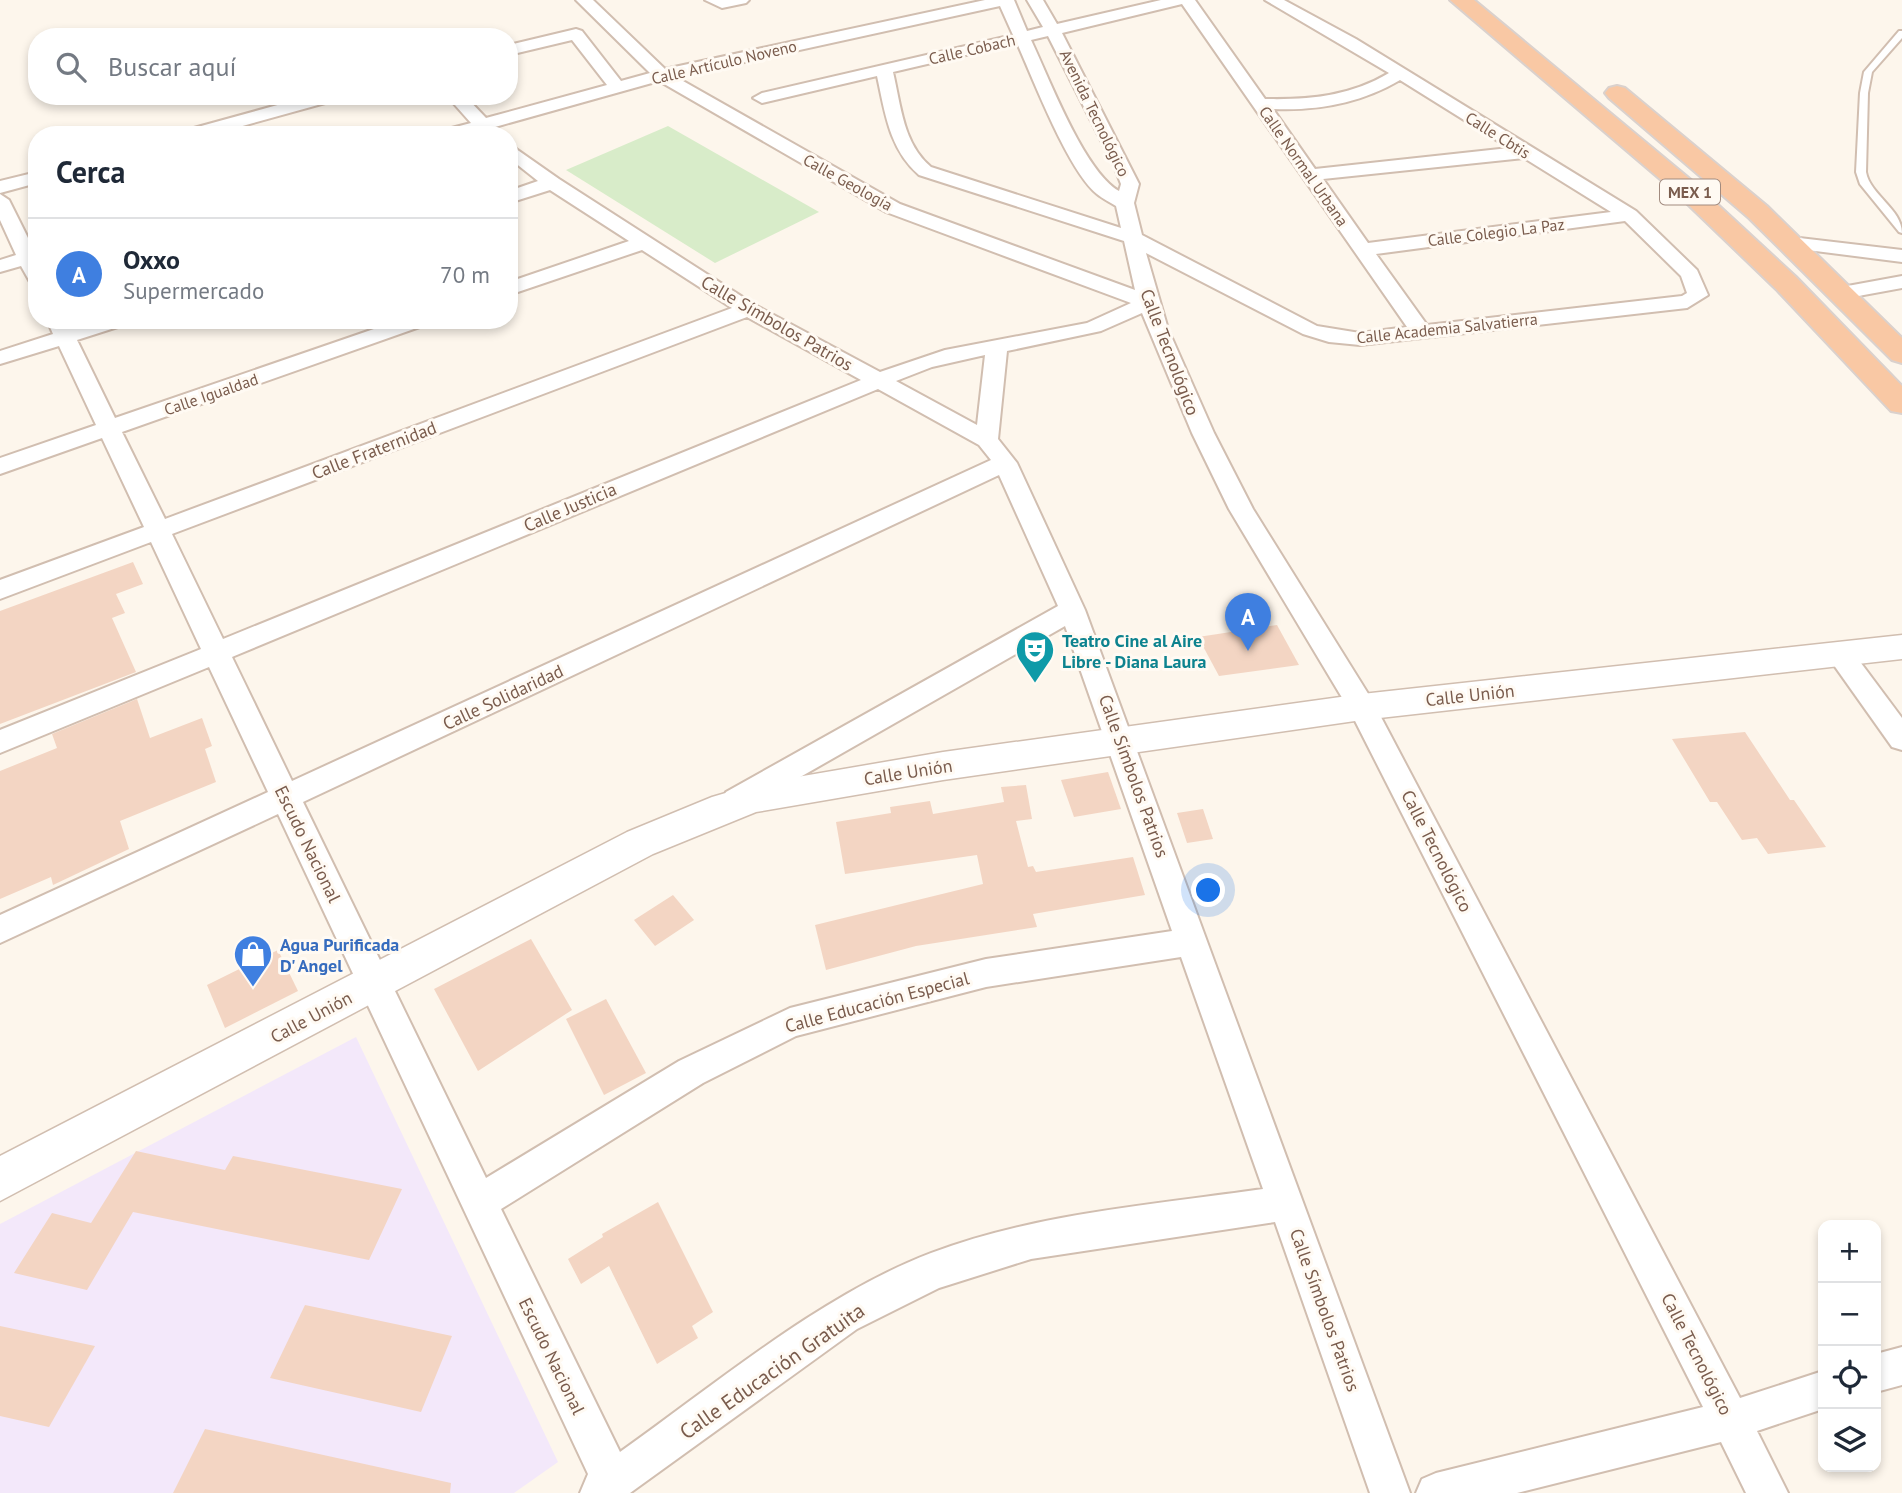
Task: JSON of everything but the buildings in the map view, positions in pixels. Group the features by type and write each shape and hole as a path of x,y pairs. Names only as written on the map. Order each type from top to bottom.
{"highway":[{"name":"MEX 1","path":"1461,0 1578,76 1791,243 1902,354"},
{"name":"MEX 1","path":"1578,76 1749,246 1902,404"}],"street":[{"path":"718,1 741,0"},
{"name":"Avenida Tecnológico","path":"1005,0 1061,122 1087,169 1103,190 1125,203 1130,184 1123,166 1054,30 1035,0"},
{"name":"Calle Artículo Noveno","path":"499,126 661,75 1005,0"},
{"name":"Calle Cobach","path":"762,99 1184,0"},
{"name":"Calle Normal Urbana","path":"1184,0 1421,332"},
{"name":"Calle Cbtis","path":"1273,0 1629,215 1690,274 1698,295"},
{"path":"576,34 585,2"},
{"name":"Calle Geología","path":"585,2 661,75 893,208 1148,302"},
{"path":"518,48 576,34"},
{"path":"576,34 617,87"},
{"name":"Calle Academia Salvatierra","path":"884,70 904,147 916,165 1133,239 1277,314 1329,336 1360,339 1687,302 1698,295"},
{"path":"1260,104 1332,102 1376,89 1399,74"},
{"path":"222,126 297,105"},
{"path":"463,105 483,126"},
{"path":"1310,174 1526,152"},
{"name":"Calle Símbolos Patrios","path":"518,156 552,183 748,309 987,440 1005,463 1072,610 1121,740 1390,1493"},
{"path":"0,187 28,179"},
{"path":"518,194 552,183"},
{"path":"0,201 28,249"},
{"name":"Calle Tecnológico","path":"1125,203 1148,302 1178,378 1241,509 1362,707 1768,1493"},
{"name":"Calle Colegio La Paz","path":"1363,250 1629,215"},
{"path":"518,286 645,242"},
{"path":"1791,243 1902,256"},
{"path":"0,266 28,257"},
{"path":"1842,293 1902,282"},
{"name":"Calle Justicia","path":"0,742 876,380 957,352 1056,337 1098,326 1148,302"},
{"name":"Calle Fraternidad","path":"0,590 748,309"},
{"path":"0,358 61,329"},
{"name":"Escudo Nacional","path":"61,329 479,1202 605,1487"},
{"name":"Calle Igualdad","path":"0,466 395,329"},
{"path":"987,440 997,345"},
{"name":"Calle Solidaridad","path":"0,930 1005,463"},
{"path":"725,807 1072,610"},
{"name":"Calle Unión","path":"0,1180 640,843 725,807 791,791 1121,740 1362,707 1902,647"},
{"path":"1840,654 1902,739"},
{"name":"Calle Educación Especial","path":"479,1202 691,1072 790,1023 986,973 1193,942"},
{"name":"Calle Educación Gratuita","path":"605,1487 844,1317 933,1271 1031,1241 1286,1203"},
{"path":"1881,1372 1902,1366"},
{"path":"1436,1493 1731,1420 1818,1392"}],"lane":[{"path":"1902,33 1868,72 1864,93 1861,172 1863,182 1872,195 1902,230"}],"shaded area":[{"path":"356,1037 558,1462 514,1493 0,1493 0,1224"}],"green space":[{"path":"668,126 819,212 715,263 566,170"}],"place":[{"name":"Oxxo","path":"1248,651"},
{"name":"Teatro Cine al Aire Libre - Diana Laura","path":"1035,684"},
{"name":"Agua Purificada D' Angel","path":"253,988"}]}
